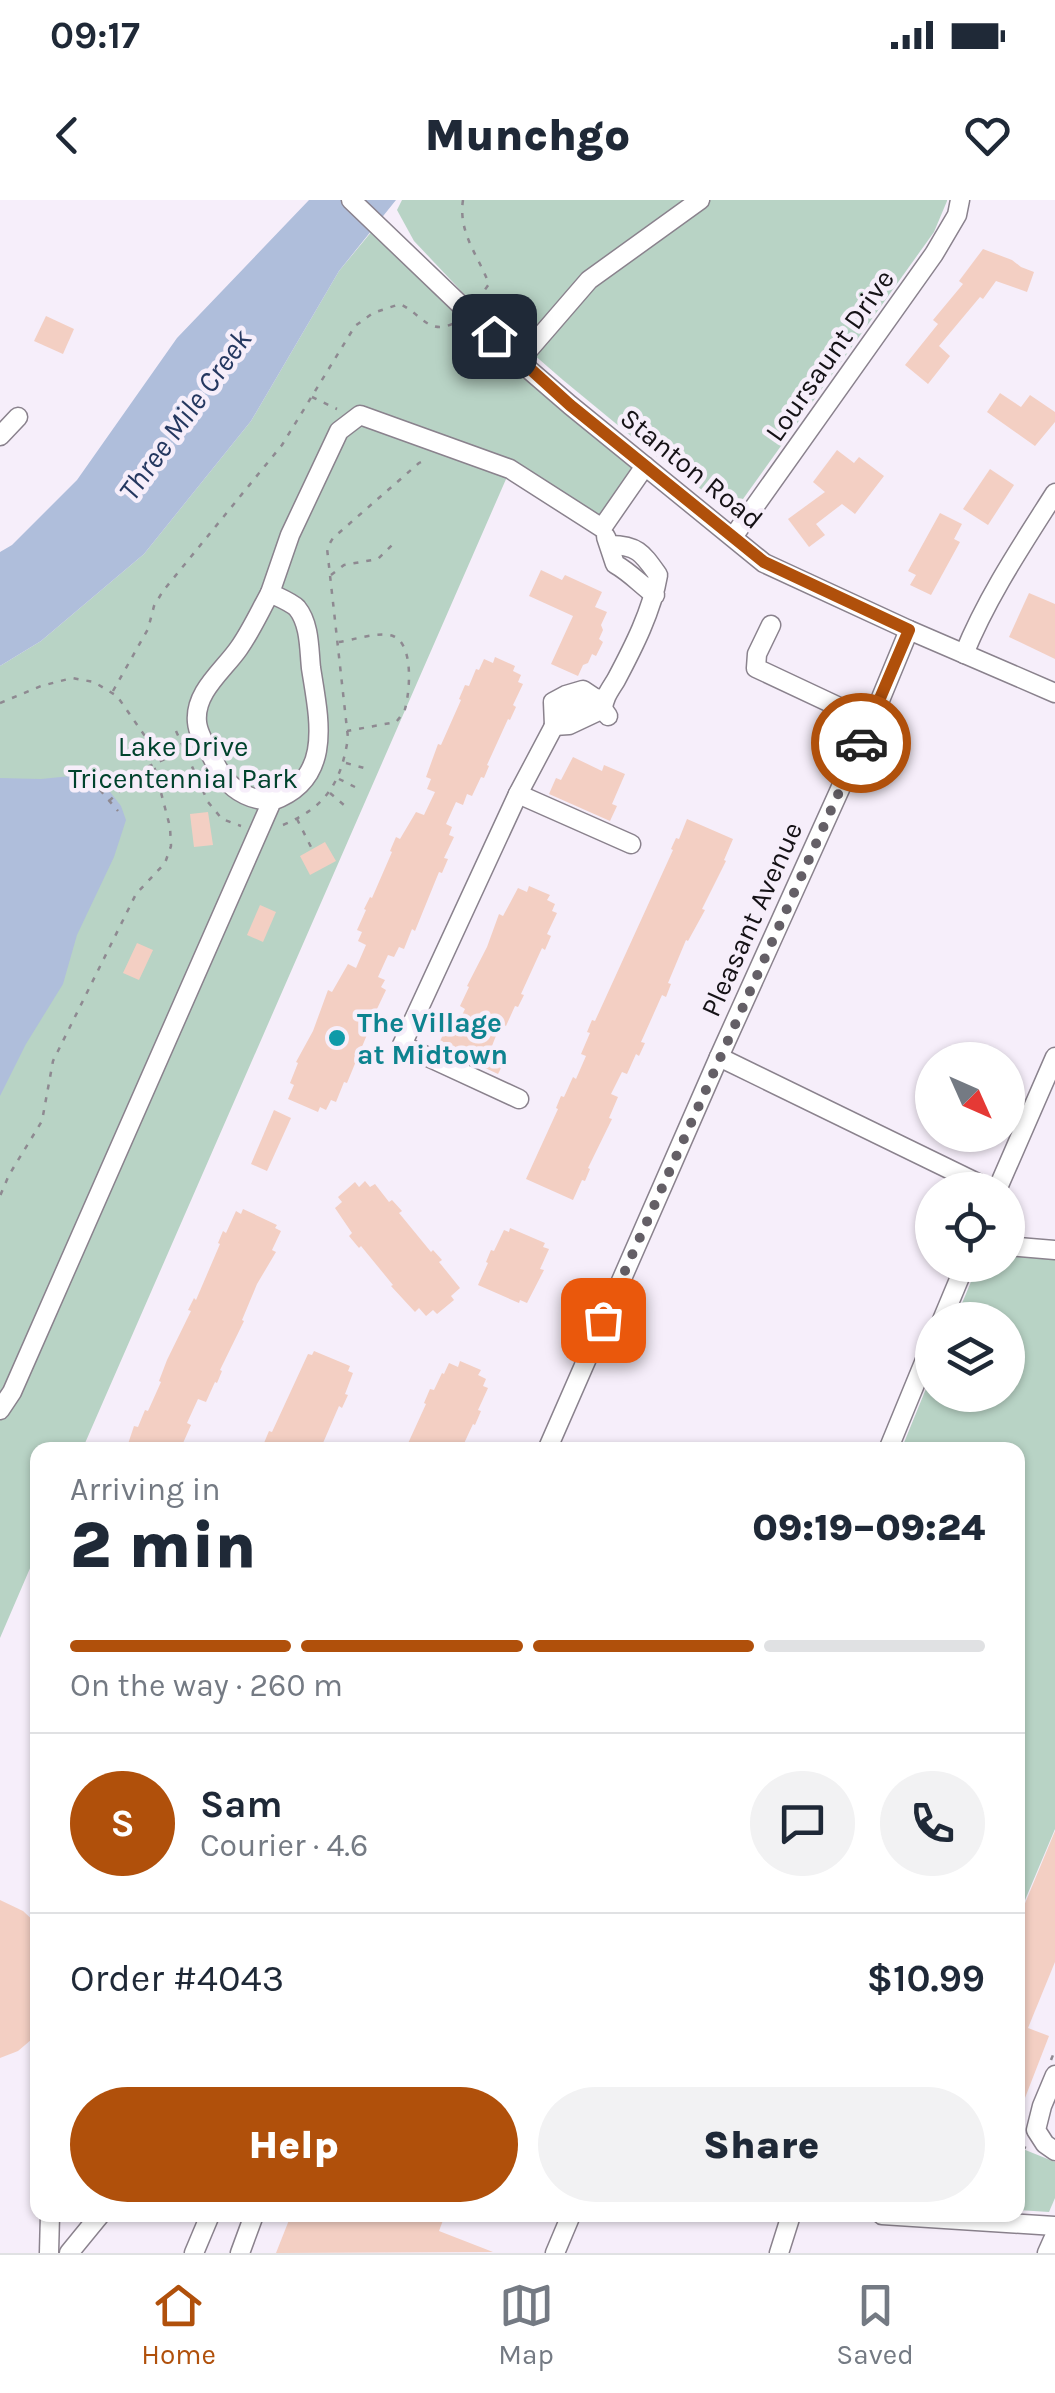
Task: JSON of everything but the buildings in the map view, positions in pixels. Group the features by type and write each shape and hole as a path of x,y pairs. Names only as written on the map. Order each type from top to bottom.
{"street":[{"name":"Stanton Road","path":"351,200 519,361 764,562 1055,693"},
{"path":"519,361 589,280 700,200"},
{"name":"Loursaunt Drive","path":"733,537 934,254 957,216 960,200"},
{"path":"270,593 296,607 308,634 320,748 306,778 290,795 272,801 253,800 238,792 220,773 197,726 197,710 204,692 241,646 270,593 290,535 339,431 360,415 510,469 606,537 628,545 646,558 658,575 655,595 602,706 569,726 554,726"},
{"path":"0,436 18,417"},
{"path":"606,537 645,466"},
{"path":"964,654 1016,554 1055,493"},
{"path":"770,625 757,654 756,668 870,722"},
{"name":"Pleasant Avenue","path":"551,1442 909,630"},
{"path":"519,1099 402,1045 518,794 554,726 553,702 583,690 602,706"},
{"path":"518,794 632,844"},
{"path":"0,1410 12,1392 272,801"},
{"path":"719,1057 957,1172"},
{"path":"1002,1172 1055,1057"},
{"path":"1025,1247 1055,1250"},
{"path":"891,1442 915,1384"},
{"path":"1055,2075 1036,2130 1055,2151"},
{"path":"49,2253 50,2222"},
{"path":"70,2253 94,2222"},
{"path":"194,2253 207,2222"},
{"path":"240,2253 251,2222"},
{"path":"555,2253 568,2222"},
{"path":"779,2253 789,2222"},
{"path":"992,2222 1055,2226"},
{"path":"1047,2253 1055,2235"}],"path":[{"path":"462,200 465,232 489,284 475,302"},
{"path":"112,693 148,629 162,591 282,444 354,326 373,313 400,304 432,326 446,327 458,321"},
{"path":"311,396 337,410"},
{"path":"176,731 208,802 222,818 242,826 271,829 308,812 329,792 344,762 347,731 328,548 333,538 429,458"},
{"path":"329,576 344,564 378,559 393,544"},
{"path":"337,643 385,635 398,638 405,645 409,664 404,711 396,722 347,731"},
{"path":"0,703 72,678 94,682 112,693 134,716 147,739 170,827 171,846 165,863 136,894 54,1061 42,1121 0,1196"},
{"path":"109,801 144,768 184,750"},
{"path":"344,762 364,768"},
{"path":"338,778 355,787"},
{"path":"100,790 118,811"},
{"path":"329,792 344,806"},
{"path":"297,818 312,849"}],"green space":[{"path":"402,200 947,201 934,232 733,513 648,450 465,295 414,241 397,210"},
{"name":"Lake Drive Tricentennial Park","path":"377,225 645,466 602,528 510,470 85,1442 30,1442 30,1568 0,1638 0,666 41,641 144,554 251,421 339,271"},
{"path":"1025,1256 1055,1258 1055,1829 1025,1900 1025,1442 904,1442 916,1412 1025,1412 1025,1302 963,1302 971,1282 1025,1282"},
{"path":"1025,2150 1055,2162 1055,2198 1049,2212 1025,2210"}],"water":[{"name":"Three Mile Creek","path":"309,200 396,200 339,271 251,421 144,554 41,641 0,666 0,552 12,545 77,480 177,338"},
{"path":"71,776 104,784 121,806 126,820 114,857 77,935 63,984 0,1096 0,778"}],"way so far":[{"path":"603,1320 861,743"}],"place":[{"name":"The Village at Midtown","path":"337,1038"}],"route":[{"path":"494,336 570,405 764,562 909,630 861,743"}]}
